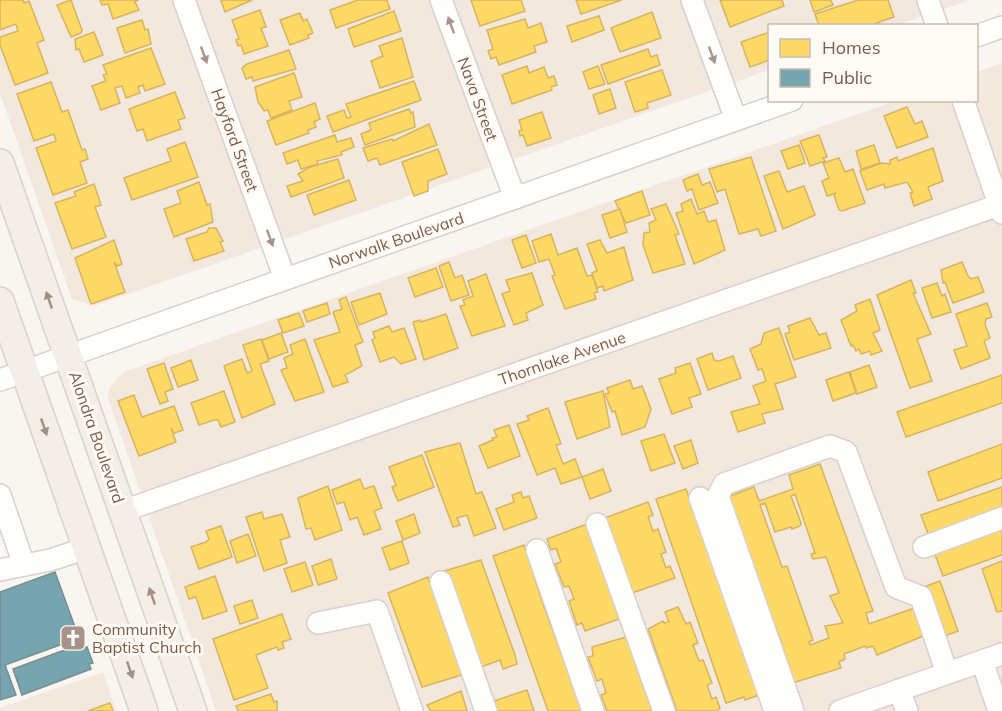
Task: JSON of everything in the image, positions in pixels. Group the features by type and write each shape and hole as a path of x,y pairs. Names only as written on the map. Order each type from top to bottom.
{"main road":[{"name":"Alondra Boulevard","path":"0,163 193,711"},
{"path":"0,301 12,376 87,548 144,711"}],"street":[{"name":"Hayford Street","path":"184,0 285,279"},
{"name":"Nava Street","path":"441,0 515,198"},
{"path":"692,0 736,120"},
{"path":"928,0 936,24"},
{"path":"978,35 1002,27"},
{"name":"Norwalk Boulevard","path":"12,376 786,102"},
{"path":"964,102 1001,208"},
{"name":"Thornlake Avenue","path":"123,511 1001,208"},
{"path":"793,711 718,496 724,484 830,446 846,452 896,587 921,597 947,673"},
{"path":"0,495 24,566"},
{"path":"700,498 775,711"},
{"path":"924,547 1002,518"},
{"path":"597,524 664,711"},
{"path":"0,570 24,566 87,548"},
{"path":"537,550 593,711"},
{"path":"441,582 486,711"},
{"path":"318,623 377,611 412,711"},
{"path":"840,711 1002,654"},
{"path":"982,661 999,711"},
{"path":"899,690 907,711"}],"shaded area":[{"path":"0,0 970,0 900,24 768,24 768,70 94,306 72,299 0,93"},
{"path":"1002,63 1002,711 216,711 107,395 111,385 124,372 892,102 978,102 978,72"},
{"path":"103,672 116,711 0,711 0,708"}],"building: Homes":[{"path":"0,0 23,0 24,3 29,1 44,40 37,43 48,73 15,85 0,45 0,37 18,31 16,24 0,30"},
{"path":"71,0 82,30 81,33 71,37 57,5"},
{"path":"100,0 138,0 135,2 139,10 113,19 108,4 102,5"},
{"path":"224,0 252,0 225,12 221,1"},
{"path":"358,0 387,0 390,9 336,28 330,10"},
{"path":"471,0 521,0 525,11 480,26"},
{"path":"576,0 622,0 581,14"},
{"path":"720,0 782,0 784,6 730,27"},
{"path":"810,0 831,0 833,5 814,12"},
{"path":"858,0 888,0 894,17 874,24 818,24 815,14"},
{"path":"260,10 266,27 261,28 268,46 244,54 241,45 238,46 236,40 239,39 232,20"},
{"path":"394,11 401,31 354,47 348,29"},
{"path":"652,12 661,38 620,52 611,28"},
{"path":"300,13 303,21 307,19 313,33 308,35 309,38 290,45 280,20"},
{"path":"599,16 604,30 572,42 567,26"},
{"path":"525,19 528,28 541,23 547,42 534,46 536,52 499,65 496,57 491,59 488,51 493,49 487,30"},
{"path":"142,20 145,30 148,29 151,44 125,53 117,28"},
{"path":"94,32 103,55 84,62 79,49 76,50 75,39"},
{"path":"768,33 768,61 750,67 741,42"},
{"path":"402,38 413,77 380,88 371,61 383,56 379,46"},
{"path":"151,48 165,84 145,91 143,85 138,87 140,93 126,98 122,86 115,88 120,103 101,110 92,86 106,81 103,75 107,74 103,65"},
{"path":"648,49 651,57 657,55 660,65 608,84 601,65"},
{"path":"289,50 296,69 253,81 252,77 246,79 242,68 247,64"},
{"path":"527,66 529,73 544,67 548,78 554,76 557,85 551,87 552,90 512,104 502,75"},
{"path":"598,66 605,84 589,89 583,72"},
{"path":"662,70 671,95 647,103 648,108 635,112 625,82"},
{"path":"294,73 302,97 289,101 292,110 271,118 268,110 264,111 258,102 255,87"},
{"path":"414,81 421,100 333,132 327,116 344,110 347,118 351,117 346,104"},
{"path":"51,82 62,112 68,110 82,150 85,149 88,159 80,162 87,183 53,195 36,148 56,141 54,134 34,141 17,94"},
{"path":"610,89 616,108 599,114 593,95"},
{"path":"175,92 185,118 178,120 181,129 147,141 143,129 137,131 129,109"},
{"path":"315,103 320,119 314,122 316,127 308,130 309,133 276,145 267,121"},
{"path":"907,107 915,124 922,121 928,137 897,148 884,116"},
{"path":"409,109 411,113 413,112 415,127 365,145 361,134 371,130 369,123"},
{"path":"542,112 551,138 527,146 523,135 520,136 519,131 522,130 519,120"},
{"path":"429,124 437,145 380,165 377,158 368,161 363,148 392,139 393,141"},
{"path":"335,135 337,142 351,138 354,147 341,152 342,155 317,161 318,164 301,169 298,160 287,164 283,153"},
{"path":"819,135 827,157 823,158 825,161 810,166 800,141"},
{"path":"185,142 198,177 132,200 124,178 171,161 167,149"},
{"path":"799,145 805,163 788,169 781,151"},
{"path":"874,145 880,163 861,169 856,151"},
{"path":"933,148 943,181 928,187 932,199 914,206 910,193 913,192 907,182 885,188 884,184 867,190 860,171 882,163 890,164 890,160 897,157 898,161"},
{"path":"438,149 447,174 428,181 428,191 414,196 402,162"},
{"path":"751,157 776,231 761,236 758,229 739,234 725,189 717,192 709,169"},
{"path":"839,158 845,172 853,169 865,203 842,211 839,210 834,195 836,193 827,196 822,181 829,178 823,163"},
{"path":"338,159 344,178 291,197 287,186 303,181 298,174 310,167"},
{"path":"779,171 787,192 804,186 815,215 783,229 764,176"},
{"path":"698,174 702,185 710,182 718,203 699,210 692,189 687,191 683,180"},
{"path":"349,180 356,200 314,215 307,195"},
{"path":"199,182 207,205 210,204 213,222 174,237 164,209 181,203 177,191"},
{"path":"94,184 101,205 95,207 106,237 72,249 55,203 76,196 74,192"},
{"path":"642,191 650,215 626,223 615,201"},
{"path":"691,199 697,214 704,211 708,222 716,220 725,250 694,264 676,213 683,211 681,204"},
{"path":"666,204 679,234 675,235 685,264 653,273 643,245 644,233 650,232 649,223 656,220 651,209"},
{"path":"620,209 627,232 610,238 602,215"},
{"path":"209,228 216,228 223,241 220,242 224,251 194,261 186,239 207,232"},
{"path":"551,234 558,255 577,248 587,276 592,275 598,292 594,293 596,299 565,309 552,276 555,275 549,259 539,262 532,241"},
{"path":"526,235 536,263 522,268 512,240"},
{"path":"114,240 122,264 117,266 114,262 125,292 91,304 75,258"},
{"path":"600,240 607,253 624,247 633,280 604,291 603,286 597,288 592,273 597,271 587,244"},
{"path":"449,262 455,278 462,275 469,295 451,301 439,266"},
{"path":"962,262 971,279 978,277 984,292 953,303 945,282 943,283 941,270"},
{"path":"436,268 443,287 415,297 408,278"},
{"path":"532,273 543,305 526,313 528,320 514,325 502,294 510,291 506,280"},
{"path":"486,274 505,326 472,336 460,306 465,305 463,300 473,296 468,281"},
{"path":"911,280 916,293 913,293 931,334 917,339 932,381 910,388 877,295"},
{"path":"937,283 942,296 945,294 951,312 932,318 922,288"},
{"path":"380,293 387,314 359,325 351,302"},
{"path":"346,297 363,342 355,345 362,366 345,375 348,382 333,387 314,340 340,332 333,312 342,309 339,300"},
{"path":"870,299 880,330 873,333 882,351 871,355 870,351 861,354 859,349 856,351 853,345 851,346 841,320 857,311 855,305"},
{"path":"327,303 330,314 307,322 303,311"},
{"path":"987,303 992,317 986,319 985,324 990,338 984,341 990,358 961,369 954,350 967,346 956,314"},
{"path":"299,313 304,326 283,333 278,320"},
{"path":"446,314 458,348 424,360 413,322 420,320 421,322"},
{"path":"810,318 819,335 826,333 831,348 794,360 785,334 790,332 788,326"},
{"path":"389,326 392,332 404,328 416,359 401,364 394,357 380,362 372,340 375,338 373,332"},
{"path":"779,328 796,377 775,384 783,409 762,414 765,423 738,432 731,412 760,404 753,386 766,381 762,369 758,370 750,349 761,344 764,333"},
{"path":"281,333 288,352 269,359 262,340"},
{"path":"261,339 269,361 260,364 275,404 242,418 224,366 242,359 247,373 252,371 243,345"},
{"path":"305,339 324,392 295,401 281,370 287,368 284,358 293,354 290,345"},
{"path":"712,353 714,360 719,361 733,356 741,378 708,390 697,359"},
{"path":"191,360 198,380 178,387 171,368"},
{"path":"164,363 173,389 165,392 168,401 160,404 147,369"},
{"path":"690,363 701,394 689,398 692,407 672,414 659,379 676,373 675,368"},
{"path":"869,365 877,387 857,394 850,372"},
{"path":"849,372 856,393 833,401 826,380"},
{"path":"1002,375 1002,403 906,437 897,412"},
{"path":"630,380 633,389 642,386 651,409 645,427 622,435 615,411 612,412 605,394 609,393 607,388"},
{"path":"224,391 235,422 221,427 218,420 199,425 191,403"},
{"path":"603,391 610,427 577,439 565,402"},
{"path":"134,395 142,417 174,406 183,430 174,433 171,428 176,442 139,456 118,401"},
{"path":"548,408 561,444 556,445 563,464 575,459 582,477 561,484 555,468 537,475 517,424 529,420 527,416"},
{"path":"509,425 520,456 488,468 479,446 497,437 494,430"},
{"path":"664,434 675,463 651,471 641,441"},
{"path":"691,440 698,463 683,469 674,446"},
{"path":"460,443 476,494 482,492 496,528 474,536 467,515 457,518 460,525 453,527 425,452"},
{"path":"1002,444 1002,478 938,501 928,472"},
{"path":"422,455 434,487 398,501 392,487 396,485 389,467"},
{"path":"820,464 873,611 866,613 869,624 920,606 928,634 877,655 873,646 866,648 865,646 844,654 845,659 839,662 841,668 789,684 779,645 782,644 758,579 752,581 722,499 754,487 759,501 793,489 789,475","holes":["795,494 815,553 811,554 813,559 826,557 839,593 830,596 843,623 825,626 829,638 810,645 809,642 813,640 787,566 782,567 760,505 765,503 775,532 791,527 792,529 800,526 801,523 791,496"]},
{"path":"603,469 611,491 590,499 582,477"},
{"path":"360,479 364,489 374,486 382,508 374,511 381,529 364,535 357,517 350,520 344,502 337,504 332,490"},
{"path":"328,486 342,530 315,540 311,528 306,529 298,498"},
{"path":"1002,487 1002,513 930,539 921,515"},
{"path":"686,489 759,695 745,700 744,697 726,703 656,499"},
{"path":"521,492 523,498 529,496 537,518 504,530 496,509 514,502 512,495"},
{"path":"648,502 653,515 648,517 653,531 658,529 666,552 661,554 666,568 670,566 675,578 632,593 605,518"},
{"path":"262,512 264,519 282,514 290,537 280,540 287,563 264,571 246,517"},
{"path":"414,514 420,533 403,540 396,521"},
{"path":"587,524 619,619 585,631 582,623 577,625 569,601 574,599 569,586 564,587 555,564 561,562 556,548 551,550 547,539"},
{"path":"221,526 232,557 199,569 191,547 209,539 206,531"},
{"path":"1002,528 1002,555 943,576 934,552"},
{"path":"248,534 256,556 237,563 230,541"},
{"path":"402,541 409,563 390,570 382,548"},
{"path":"524,545 582,711 548,711 493,556"},
{"path":"331,559 337,579 318,585 312,566"},
{"path":"481,560 517,664 503,669 500,660 476,669 441,572"},
{"path":"1002,561 1002,611 997,612 982,569"},
{"path":"305,562 313,585 292,592 284,569"},
{"path":"215,576 227,611 203,619 196,597 189,599 185,587"},
{"path":"428,577 462,675 422,687 388,593"},
{"path":"940,581 958,631 942,637 924,587"},
{"path":"252,600 258,618 240,624 234,606"},
{"path":"678,607 686,624 690,622 698,643 693,645 699,661 703,660 712,683 707,685 712,699 716,697 720,708 717,711 677,711 648,629 663,621 664,623 669,622 665,612"},
{"path":"282,614 291,639 282,642 284,648 278,650 277,647 256,655 268,688 234,700 213,639"},
{"path":"626,637 652,711 607,711 601,695 606,693 602,679 597,681 588,657 593,656 592,647"},
{"path":"527,690 534,711 495,711 494,701"},
{"path":"461,691 467,711 431,711 427,705"},
{"path":"271,694 274,702 277,701 277,711 238,711 236,706"},
{"path":"110,703 113,711 88,711"}],"building: Public":[{"path":"55,572 79,638 5,665 16,695 0,700 0,592"},
{"path":"81,644 83,648 87,647 93,663 89,664 91,669 22,695 13,669"}],"place":[{"name":"Community Baptist Church","path":"73,638"}]}
